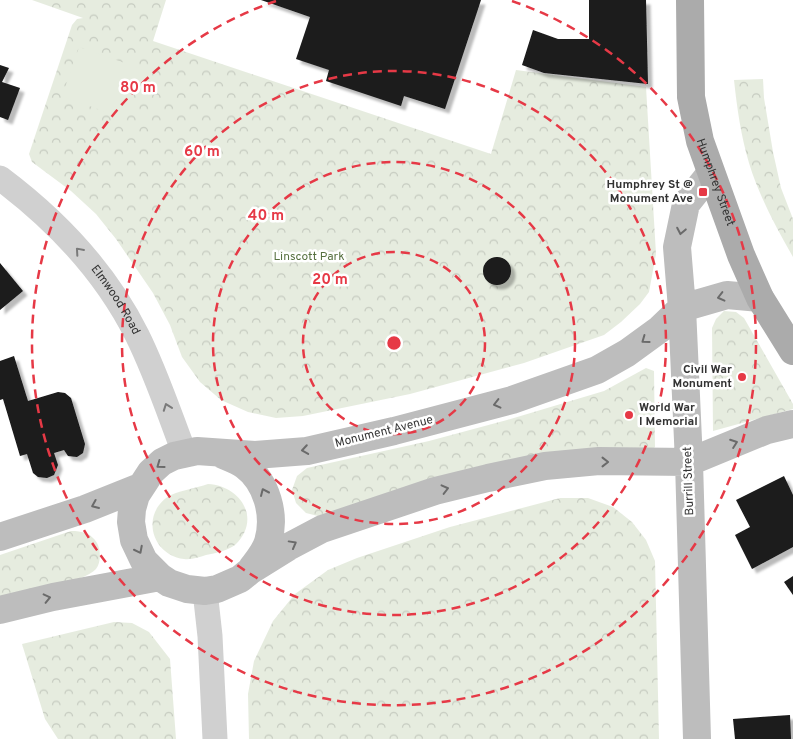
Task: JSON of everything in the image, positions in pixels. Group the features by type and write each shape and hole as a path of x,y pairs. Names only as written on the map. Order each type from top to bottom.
{"main road":[{"name":"Humphrey Street","path":"690,0 691,97 700,141 710,174 741,255 760,298 793,351"}],"street":[{"name":"Burrill Street","path":"697,739 689,462 682,308 677,247 686,204 710,174"},
{"name":"Elmwood Road","path":"0,178 20,193 64,234 92,266 117,300 137,335 156,376 184,452"},
{"name":"Monument Avenue","path":"0,537 85,509 140,486 162,462 184,452 202,451 221,454 255,455 307,451 512,400 597,370 627,353 660,329 682,308 727,295 760,298"},
{"path":"140,486 132,509 131,522 134,540 144,561 169,583 187,589 205,591 240,579 288,547 322,529 435,491 545,466 590,462 689,462 767,430 793,424"},
{"path":"221,454 243,465 253,474 263,488 268,502 271,517 268,542 251,570"},
{"path":"0,610 53,597 160,577"},
{"path":"205,591 210,636 215,739"}],"green space":[{"name":"Linscott Park","path":"32,0 166,0 153,41 491,154 516,70 646,87 656,254 649,292 640,304 604,335 524,363 410,394 303,416 276,418 248,412 221,400 200,382 182,357 170,325 153,293 116,239 96,214 71,191 32,162 29,154 72,25 77,19 83,18"},
{"path":"79,47 142,69 125,119 62,96"},
{"path":"763,79 764,98 773,152 781,188 793,219 793,257 774,223 753,175 746,153 740,122 734,80"},
{"path":"724,311 736,312 744,318 793,404 793,409 713,431 712,328 716,319"},
{"path":"646,368 654,371 655,447 652,450 560,451 513,459 473,468 318,516 306,513 296,503 292,490 297,476 307,468 429,441 507,420 604,391"},
{"path":"208,484 220,486 238,497 247,515 247,525 243,535 235,545 221,552 190,559 172,555 163,549 153,531 155,511 171,495"},
{"path":"560,498 588,498 613,507 632,522 646,540 655,561 659,739 249,739 248,694 254,661 273,621 295,594 328,570 357,558 450,527"},
{"path":"71,531 86,533 97,543 100,556 96,569 79,579 66,583 0,598 0,555"},
{"path":"114,622 132,623 149,632 170,659 176,739 58,739 45,719 22,644"}],"building":[{"path":"261,0 481,0 445,109 404,96 401,106 326,81 329,70 296,59 310,17"},
{"path":"589,0 646,0 648,84 544,73 522,65 533,30 558,39 589,39"},
{"path":"0,65 9,68 2,82 20,88 8,120 0,117"},
{"path":"497,257 507,261 511,271 507,281 497,285 487,281 483,271 487,261"},
{"path":"0,263 23,291 0,310"},
{"path":"14,356 28,401 58,392 65,393 71,398 85,444 83,453 77,457 68,456 64,450 54,453 58,465 54,475 47,478 38,477 33,473 27,454 20,456 3,399 0,400 0,361"},
{"path":"784,476 793,495 793,547 752,569 735,535 750,527 736,500"},
{"path":"793,576 793,595 784,582"},
{"path":"790,715 791,739 735,739 733,719"}],"place":[{"name":"Humphrey St @ Monument Ave","path":"703,192"},
{"name":"Civil War Monument","path":"742,377"},
{"name":"World War I Memorial","path":"629,415"}]}
